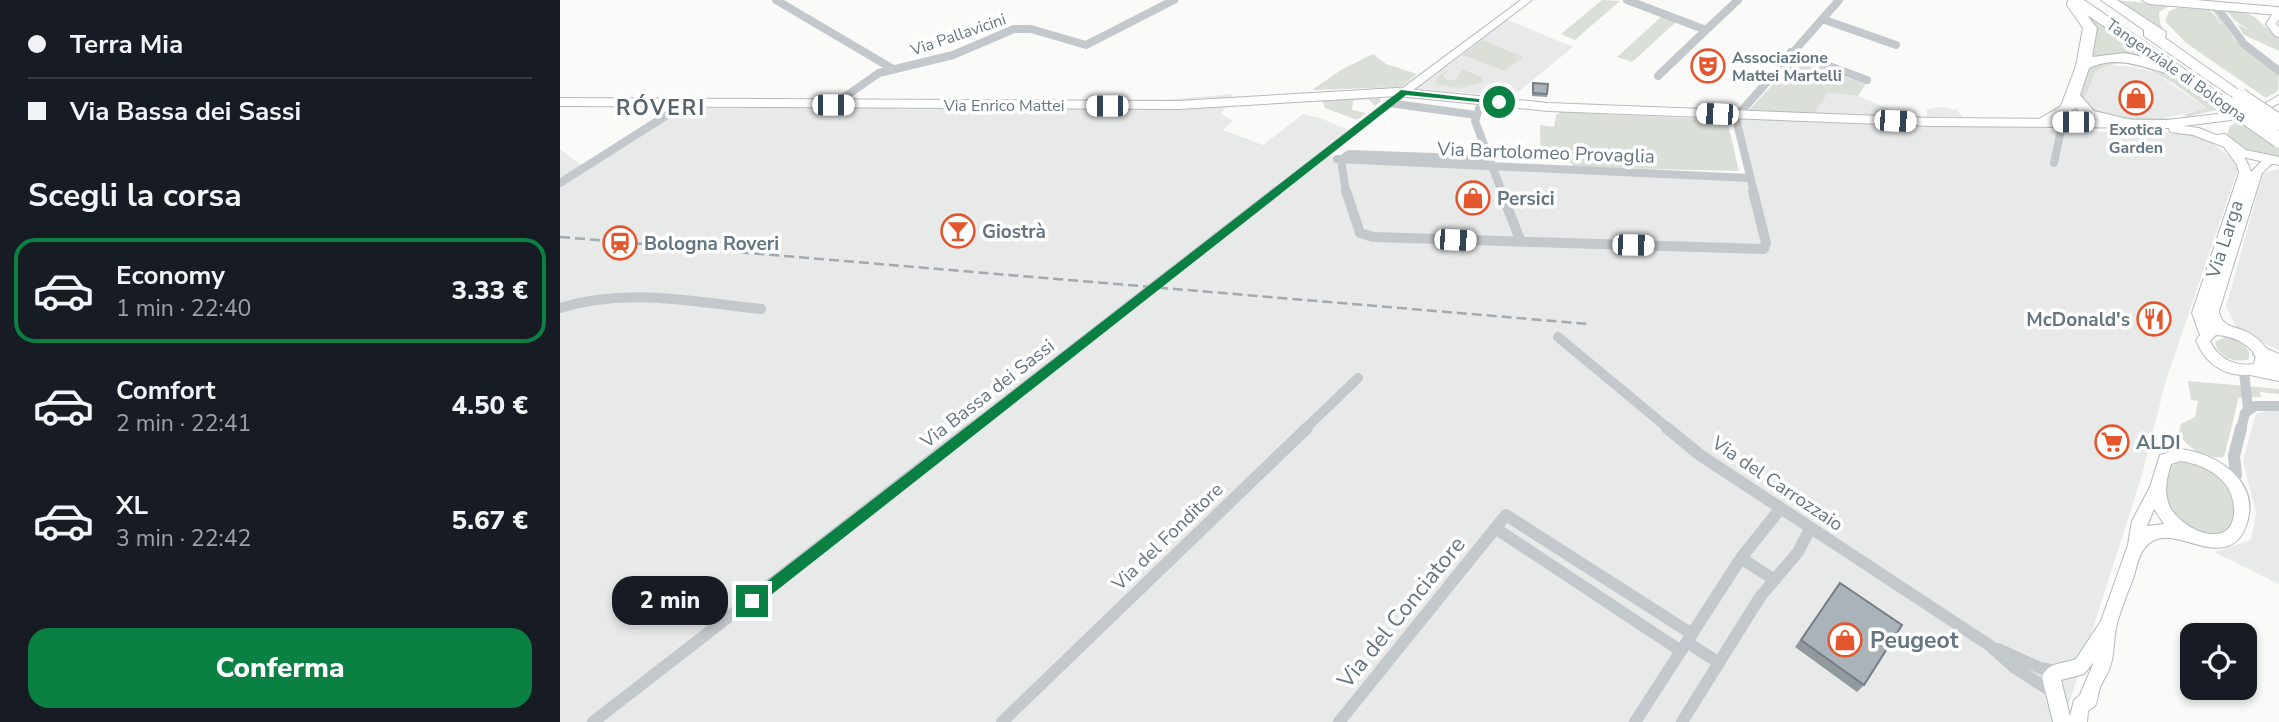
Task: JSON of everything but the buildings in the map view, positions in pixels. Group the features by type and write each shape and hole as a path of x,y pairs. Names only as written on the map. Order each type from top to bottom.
{"highway":[{"path":"2044,122 2065,112 2074,97 2084,66 2090,28 2083,15 2067,0"},
{"name":"Tangenziale di Bologna","path":"2075,0 2233,98 2279,113"},
{"path":"2085,0 2233,98"},
{"path":"2098,0 2279,132"},
{"name":"Tangenziale di Bologna","path":"2108,0 2207,66 2233,98 2279,140"},
{"path":"2149,0 2245,10 2277,20"},
{"path":"2181,5 2167,9 2162,17 2171,34 2207,66"},
{"path":"2084,66 2105,57 2137,59 2233,98 2279,122"},
{"path":"2074,97 2089,114 2127,123"},
{"path":"2261,364 2279,373"}],"main road":[{"path":"1404,92 1527,0"},
{"name":"Via Enrico Mattei","path":"560,102 1179,106 1404,92 1553,106 1736,115 2188,130 2249,156 2275,161"},
{"path":"2256,111 2279,98"},
{"name":"Via Enrico Mattei","path":"1969,122 2177,123 2235,117 2256,111 2279,113"},
{"path":"2228,145 2220,130 2224,123 2235,117"},
{"name":"Via Larga","path":"2206,334 2199,313 2245,173 2243,164 2228,145"},
{"name":"Via Larga","path":"2223,330 2213,320 2212,311 2257,171 2275,161"},
{"path":"2223,330 2249,340 2261,364 2223,364 2210,354 2204,344 2206,334 2223,330"},
{"path":"2082,707 2102,666 2108,625 2136,545 2140,521 2155,492 2163,463 2170,457 2192,456 2213,464 2232,480 2243,509 2236,535 2225,541 2211,541 2182,530 2163,514 2155,492"},
{"path":"2136,545 2151,532 2182,530"},
{"path":"2062,722 2050,682 2062,671 2077,669 2087,661 2108,625"},
{"path":"2062,671 2083,681 2082,707"},
{"path":"2054,693 2069,705 2082,707"}],"street":[{"path":"776,0 799,11 893,69"},
{"name":"Via Pallavicini","path":"833,105 867,79 893,69 953,55 1014,29 1031,29 1086,45 1174,0"},
{"path":"1627,0 1706,30"},
{"path":"1658,76 1738,0"},
{"path":"1341,160 1344,184 1362,235 1766,248 1736,115 1839,0"},
{"path":"2216,5 2237,37 2279,71"},
{"path":"1822,19 1896,45"},
{"path":"1791,52 1867,80"},
{"path":"2255,53 2279,62"},
{"name":"Via Bassa dei Sassi","path":"593,722 1404,92"},
{"path":"1482,100 1475,121 1521,242"},
{"path":"560,183 686,103"},
{"path":"1389,103 1476,115"},
{"path":"2054,163 2062,126"},
{"name":"Via Bartolomeo Provaglia","path":"1325,154 1341,160 1491,163 1750,178"},
{"path":"560,308 578,301 614,296 761,309"},
{"name":"Via del Carrozzaio","path":"1558,337 1671,434 1810,529 1989,645 2015,668 2054,693"},
{"path":"2232,480 2236,475 2234,456 2243,418 2248,410 2261,364"},
{"name":"Via del Fonditore","path":"1002,722 1358,378"},
{"path":"2248,410 2260,405 2279,406"},
{"path":"2213,464 2234,456"},
{"path":"1635,722 1741,558 1780,509"},
{"path":"1687,642 1590,592 1495,528 1506,515 1601,576 1719,663"},
{"name":"Via del Conciatore","path":"1339,722 1495,528"},
{"path":"1682,722 1773,579 1798,552 1810,529"},
{"path":"1741,558 1773,579"},
{"path":"1590,592 1601,576"},
{"name":"Via del Carrozzaio","path":"1989,645 2040,668 2062,671"}],"shaded area":[{"path":"1602,0 1620,1 1575,40 1561,34"},
{"path":"2114,0 2171,5 2159,12 2160,23 2166,33"},
{"path":"2081,8 2167,67 2142,59 2090,59"},
{"path":"2177,8 2209,9 2224,27 2211,9 2214,9 2235,40 2279,73 2278,91 2266,98 2186,43 2165,21 2169,11"},
{"path":"2226,10 2257,19 2279,37 2279,51 2244,35 2237,24 2249,30 2234,20"},
{"path":"1498,16 1573,47 1512,97 1401,87"},
{"path":"1661,17 1676,22 1632,62 1617,57"},
{"path":"1483,40 1523,57 1505,71 1462,55"},
{"path":"1373,54 1386,64 1417,74 1401,87 1312,90 1341,70"},
{"path":"1797,59 1866,84 1858,96 1828,93 1814,113 1748,111"},
{"path":"2113,59 2162,69 2225,108 2186,117 2184,115 2207,108 2169,80 2139,66 2123,63 2109,65 2095,73 2085,98 2092,109 2119,116 2176,119 2115,119 2092,113 2079,97 2090,67"},
{"path":"2108,65 2136,67 2157,74 2208,109 2163,118 2127,117 2097,112 2087,104 2085,98 2095,73"},
{"path":"1449,69 1443,76 1447,80 1455,80 1463,70 1482,77 1483,82 1459,88 1436,84 1437,78"},
{"path":"1828,93 1858,96 1893,111 1896,117 1927,119 1927,109 1942,107 1957,110 1964,119 2040,119 2048,130 2188,134 2212,143 2235,161 2238,169 2166,380 2142,475 2063,722 560,722 560,149 582,166 670,108 767,108 778,100 1150,101 1233,94 1221,114 1233,121 1223,130 1263,145 1303,114 1320,118 1351,131 1326,152 1335,159 1749,177 1733,114"},
{"path":"1379,97 1381,101 1375,106 1368,99 1353,101 1352,110 1366,113 1357,120 1325,108 1322,99"},
{"path":"1561,112 1727,120 1739,171 1573,167 1572,163 1541,162 1540,125 1554,127 1556,115"},
{"path":"2239,120 2279,148 2279,157 2249,152 2227,136 2230,126"},
{"path":"2279,169 2279,351 2237,328 2226,307 2263,173"},
{"path":"2225,337 2238,341 2249,351 2249,359 2238,361 2223,355 2215,342"},
{"path":"2188,381 2279,389 2279,394 2260,392 2261,397 2238,398 2224,457 2210,456 2197,452 2186,443 2179,432 2181,424 2195,417 2198,401 2191,400"},
{"path":"2279,411 2279,584 2214,552 2251,540 2256,513 2243,461 2256,414"},
{"path":"2179,462 2191,463 2214,473 2231,491 2235,515 2225,532 2211,535 2203,533 2174,517 2164,494 2171,466"}],"railway":[{"path":"560,237 1589,324"}],"place":[{"name":"Associazione Mattei Martelli","path":"1708,66"},
{"name":"Exotica Garden","path":"2136,98"},
{"name":"Persici","path":"1473,198"},
{"name":"Giostrà","path":"958,231"},
{"name":"Bologna Roveri","path":"620,243"},
{"name":"McDonald's","path":"2154,319"},
{"name":"ALDI","path":"2112,442"},
{"name":"Peugeot","path":"1845,640"}],"district":[{"name":"RÓVERI","path":"661,108"}],"route":[{"path":"752,601 1404,92 1499,102"}]}
